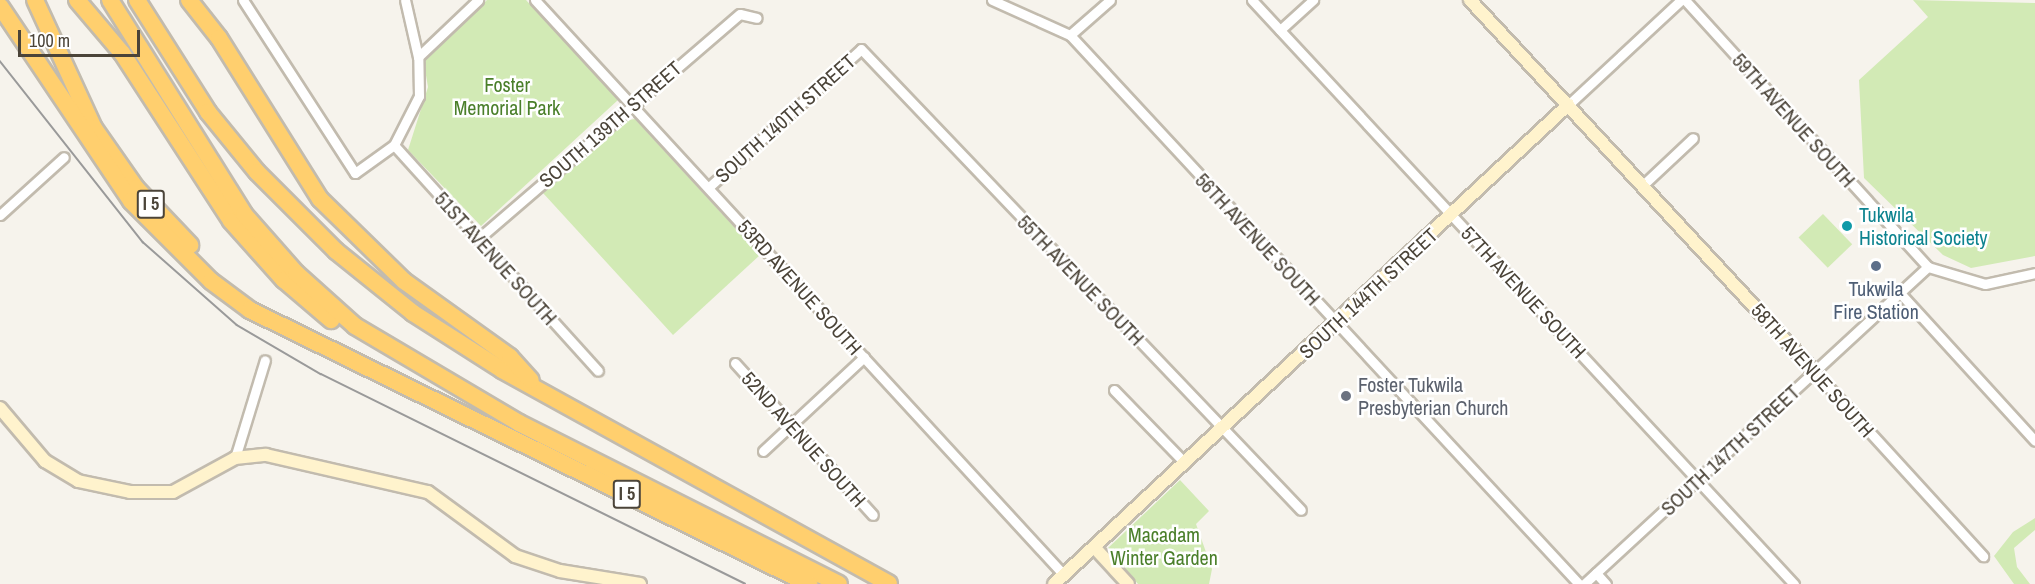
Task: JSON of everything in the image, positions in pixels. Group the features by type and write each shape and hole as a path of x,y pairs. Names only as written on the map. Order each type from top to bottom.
{"highway":[{"name":"I 5","path":"35,0 82,107 136,188 233,284 334,351 809,584"},
{"path":"77,0 122,53 231,220 263,259 333,322 415,376 445,404"},
{"name":"I 5","path":"110,0 244,214 296,273 355,326 519,423 839,584"},
{"name":"I 5","path":"137,0 208,112 309,226 413,313 540,390 889,584"},
{"path":"189,0 326,206 404,281 510,357 540,390"},
{"path":"0,6 97,157 161,232 250,310 334,351"}],"street":[{"path":"243,0 355,173 394,145 419,96 418,57 405,0"},
{"name":"53RD AVENUE SOUTH","path":"535,0 1064,575"},
{"name":"56TH AVENUE SOUTH","path":"992,0 1070,35 1579,584"},
{"path":"1070,35 1110,0"},
{"name":"57TH AVENUE SOUTH","path":"1252,0 1794,584"},
{"path":"1280,30 1313,0"},
{"name":"58TH AVENUE SOUTH","path":"1470,0 1644,184 1983,556"},
{"name":"SOUTH 144TH STREET","path":"1054,584 1683,0"},
{"name":"59TH AVENUE SOUTH","path":"1683,0 1928,267"},
{"path":"418,57 474,1"},
{"name":"SOUTH 139TH STREET","path":"478,239 633,104 744,12 757,18"},
{"name":"SOUTH 140TH STREET","path":"709,187 861,49"},
{"name":"55TH AVENUE SOUTH","path":"861,49 1301,510"},
{"path":"1644,184 1693,138"},
{"name":"51ST AVENUE SOUTH","path":"394,145 598,371"},
{"path":"0,215 64,158"},
{"path":"1928,267 1985,284 2035,273"},
{"name":"SOUTH 147TH STREET","path":"1584,584 1928,267"},
{"path":"1900,293 2035,441"},
{"path":"763,451 864,357"},
{"path":"235,458 266,360"},
{"name":"52ND AVENUE SOUTH","path":"735,363 873,515"},
{"path":"1114,390 1185,463"},
{"path":"0,408 62,473 113,489 173,492 235,458 266,455 428,492 516,556 560,571 640,584"},
{"path":"1094,547 1128,584"},
{"path":"1596,573 1606,584"}],"green space":[{"name":"Foster Memorial Park","path":"487,0 526,0 618,100 481,226 408,150 428,87 423,58"},
{"path":"1913,0 2035,3 2035,256 1971,268 1943,255 1864,178 1859,80 1928,17"},
{"name":"Foster Memorial Park","path":"635,119 760,255 673,335 543,193 623,121"},
{"path":"1823,214 1852,244 1828,268 1799,238"},
{"name":"Macadam Winter Garden","path":"1180,480 1209,511 1196,524 1212,569 1209,584 1138,584 1108,548"},
{"path":"2035,518 2035,530 2014,548 2017,567 2030,584 2014,584 1994,556 2013,532"}],"tram line":[{"path":"0,61 143,242 237,325 321,374 745,584"}],"place":[{"name":"Tukwila Historical Society","path":"1847,226"},
{"name":"Tukwila Fire Station","path":"1876,266"},
{"name":"Foster Tukwila Presbyterian Church","path":"1346,396"}]}
